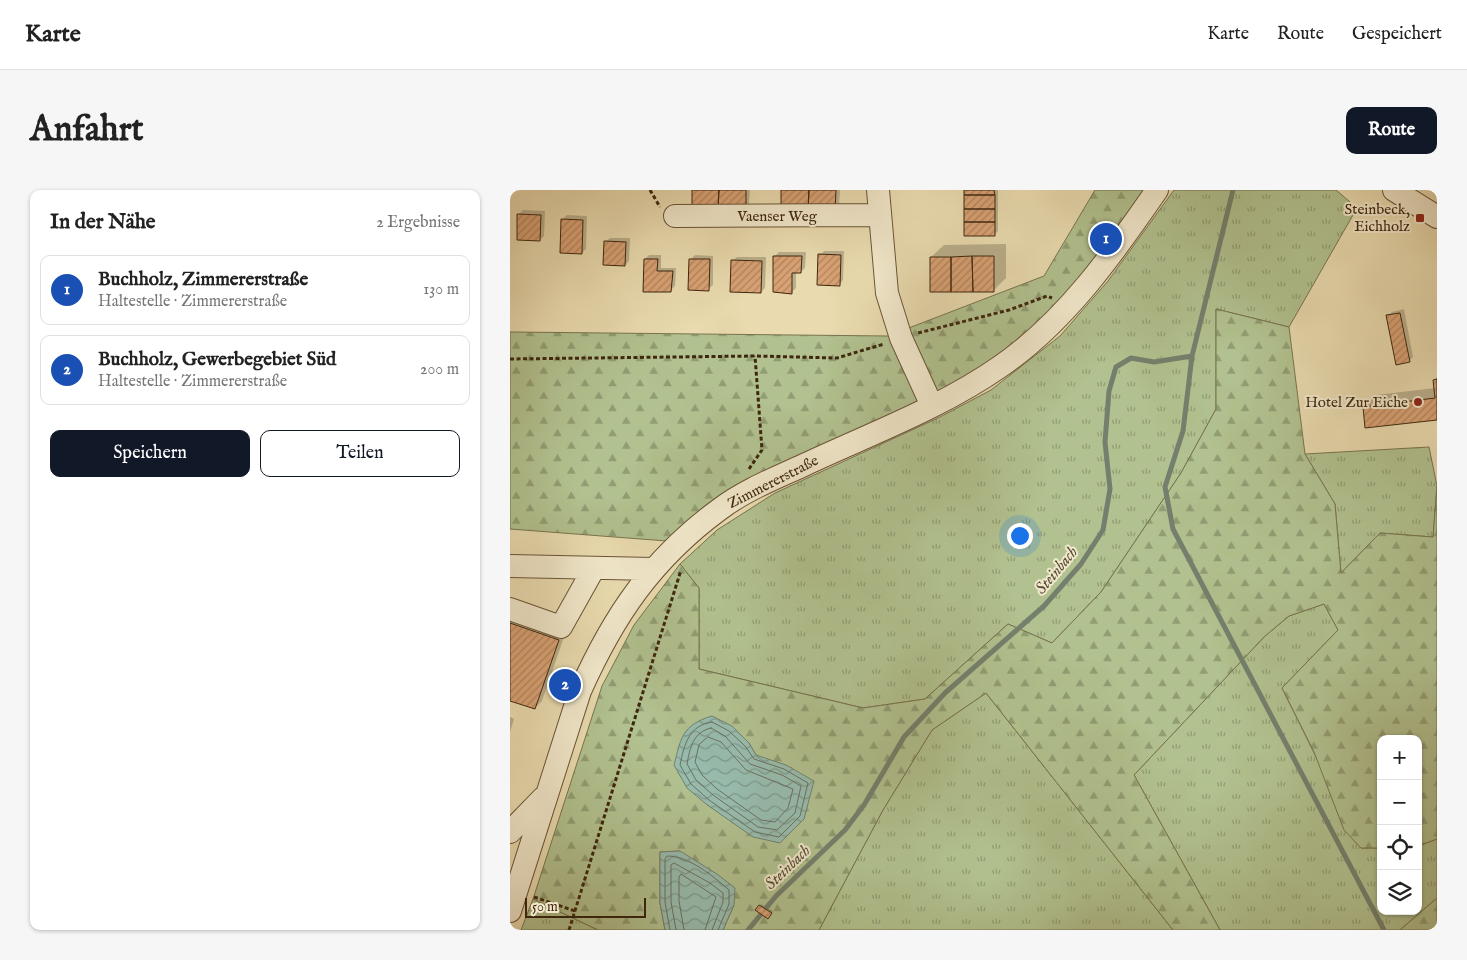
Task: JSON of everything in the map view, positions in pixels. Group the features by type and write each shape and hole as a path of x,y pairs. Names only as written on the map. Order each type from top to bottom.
{"street":[{"path":"878,190 887,293 901,338 932,406"},
{"name":"Zimmererstraße","path":"512,900 571,717 595,657 633,594 653,569 680,542 721,508 755,488 932,406 971,385 1024,349 1072,302 1117,247 1157,190"},
{"path":"1394,190 1437,217"},
{"name":"Vaenser Weg","path":"675,216 879,215"},
{"path":"510,566 653,569"},
{"path":"510,610 560,626 594,568"},
{"path":"510,832 548,792"}],"path":[{"path":"510,359 755,356 837,358 901,338 1010,310 1047,296 1072,302"},
{"path":"747,472 762,450 755,356"},
{"path":"569,930 682,566"},
{"path":"512,900 575,911"}],"green space":[{"path":"1095,190 1157,190 1024,349 755,488 680,542 510,529 510,332 888,336 1044,276"},
{"path":"1174,190 1336,190 1357,208 1289,327 1216,309 1216,409 1181,473 1101,592 1052,643 1008,624 925,699 863,708 699,669 699,588 680,564 717,530 775,493 938,418 991,390 1060,336 1108,281"},
{"path":"1216,309 1289,327 1305,454 1335,504 1341,573 1380,533 1433,537 1437,486 1437,839 1422,845 1422,735 1377,735 1377,848 1361,848 1344,830 1314,752 1282,688 1338,630 1324,604 1289,616 1265,636 1134,775 1220,930 1173,930 986,693 932,730 883,810 819,930 723,930 734,905 680,851 660,852 660,903 665,930 598,930 533,899 602,686 634,625 680,564 699,588 699,669 863,708 925,699 1008,624 1052,643 1101,592 1181,473 1216,409","holes":["749,743 756,755 730,820 706,804"]},
{"path":"1429,447 1437,486 1433,537 1380,533 1341,573 1335,504 1305,454"},
{"path":"1324,604 1338,630 1282,688 1361,848 1377,848 1377,915 1417,915 1400,930 1220,930 1134,775 1265,636 1289,616"},
{"path":"986,693 1173,930 819,930 883,810 932,730"},
{"path":"1437,839 1437,898 1422,911 1422,845"},
{"path":"1437,898 1437,930 1400,930 1417,915 1422,915 1422,911"},
{"path":"533,899 598,930 521,930"}],"water":[{"path":"712,716 732,726 749,743 756,755 786,765 814,781 804,819 780,843 753,837 706,804 687,788 674,765 684,734 694,724"},
{"path":"680,851 717,874 735,888 734,905 723,930 665,930 660,903 660,852"}],"building":[{"path":"692,190 719,190 718,207 692,206"},
{"path":"719,190 746,190 746,208 718,207"},
{"path":"781,190 809,190 808,210 781,209"},
{"path":"809,190 836,190 835,211 808,210"},
{"path":"964,190 994,190 995,195 964,195"},
{"path":"964,195 995,195 995,209 964,209"},
{"path":"964,209 995,209 995,222 964,222"},
{"path":"517,214 541,215 540,241 517,240"},
{"path":"561,219 583,220 582,254 560,253"},
{"path":"964,222 995,222 995,236 964,236"},
{"path":"604,241 626,242 625,266 603,265"},
{"path":"818,254 841,255 840,286 817,285"},
{"path":"773,256 802,256 801,273 792,273 792,294 773,292"},
{"path":"972,256 973,292 951,292 951,257"},
{"path":"972,256 994,256 994,292 973,292"},
{"path":"930,257 951,257 951,292 930,292"},
{"path":"644,259 658,259 657,271 673,271 671,292 643,292"},
{"path":"689,259 710,259 709,291 688,290"},
{"path":"731,260 762,261 761,293 730,292"},
{"path":"1400,313 1410,362 1396,365 1386,315"},
{"name":"Hotel Zur Eiche","path":"1437,379 1437,420 1365,428 1363,407 1435,398 1433,380"},
{"path":"510,623 559,640 535,709 510,701"},
{"path":"759,905 772,913 768,919 755,910"}],"waterway":[{"path":"1233,190 1192,356 1183,431 1165,487 1173,529 1384,930"},
{"name":"Steinbach","path":"748,930 776,896 845,830 864,805 904,737 945,693 1044,606 1081,564 1103,530 1110,489 1105,442 1109,391 1116,367 1131,358 1154,362 1192,356"}],"place":[{"name":"Steinbeck, Eichholz","path":"1420,218"},
{"name":"Buchholz, Zimmererstraße","path":"1106,239"},
{"name":"Hotel Zur Eiche","path":"1418,402"},
{"name":"Buchholz, Gewerbegebiet Süd","path":"565,685"}]}
